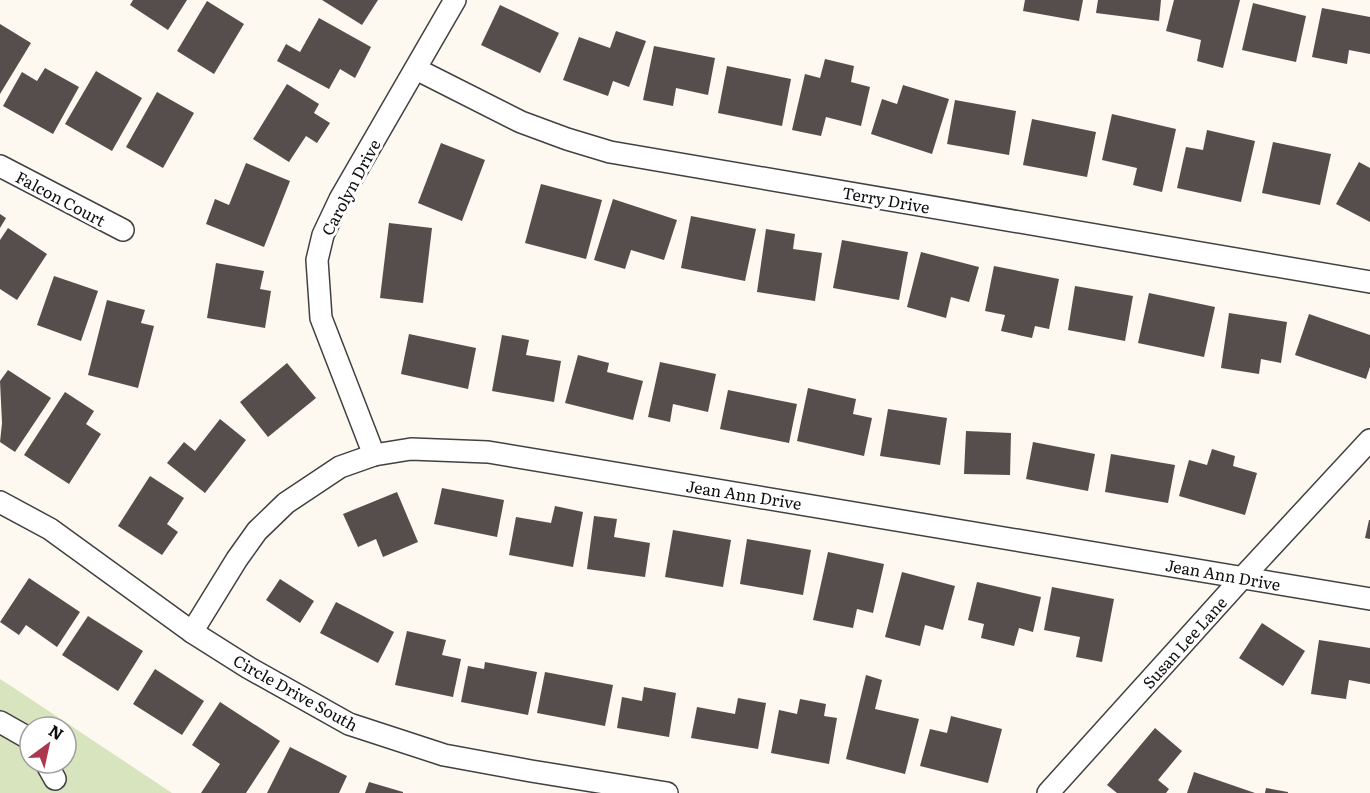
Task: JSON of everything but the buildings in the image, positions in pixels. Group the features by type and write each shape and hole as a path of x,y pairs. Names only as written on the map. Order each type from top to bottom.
{"street":[{"name":"Carolyn Drive","path":"374,455 321,318 317,260 323,235 340,199 455,0"},
{"name":"Terry Drive","path":"416,69 520,122 610,152 1370,282"},
{"name":"Falcon Court","path":"0,166 123,230"},
{"name":"Susan Lee Lane","path":"1048,793 1370,440"},
{"name":"Jean Ann Drive","path":"192,632 237,559 258,531 286,503 340,467 374,455 411,449 488,452 1370,599"},
{"name":"Circle Drive South","path":"0,502 50,529 192,632 249,668 349,724 444,755 667,793"},
{"path":"0,722 18,732"}],"green space":[{"path":"0,679 54,715 18,715 18,775 78,775 78,731 172,793 0,793"}]}
